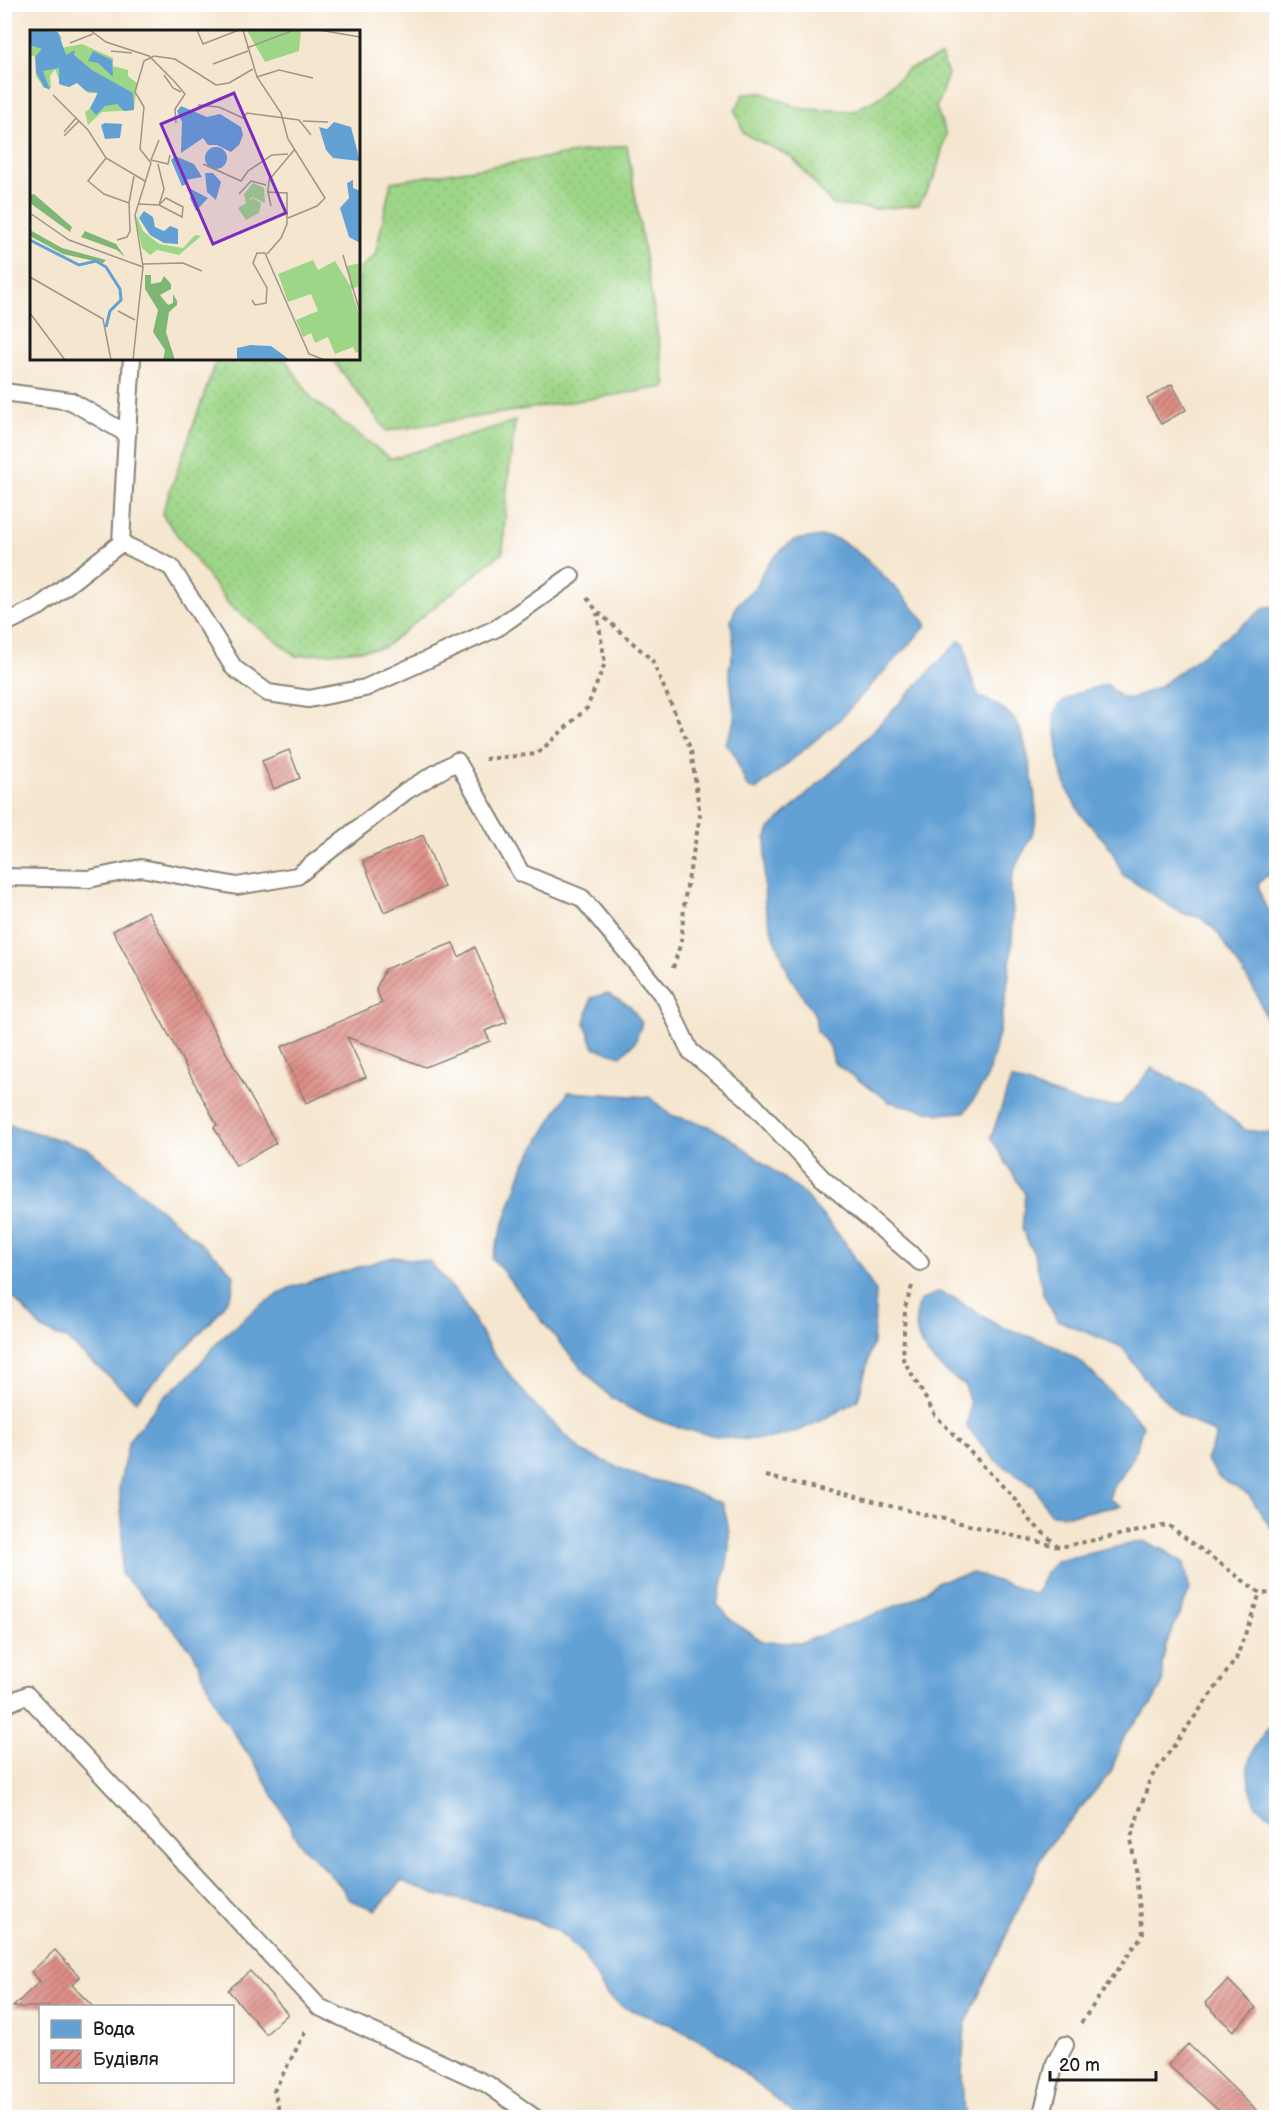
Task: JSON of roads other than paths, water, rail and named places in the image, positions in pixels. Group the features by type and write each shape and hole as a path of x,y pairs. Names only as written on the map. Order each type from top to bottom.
{"lane":[{"path":"4,624 40,606 121,543 132,360"},
{"path":"4,392 71,401 127,434"},
{"path":"121,543 171,567 234,668 268,693 309,699 365,688 497,628 571,576"},
{"path":"4,877 89,879 141,868 237,886 297,876 406,791 457,761 521,873 582,898 665,998 690,1051 746,1097 822,1178 920,1262"},
{"path":"4,1705 27,1695 319,2007 487,2084 535,2118"},
{"path":"1041,2118 1055,2063 1065,2045"}],"water":[{"path":"815,537 834,538 857,552 897,590 927,625 837,722 756,790 747,787 733,752 725,743 735,721 729,669 734,649 731,621 736,606 758,584 763,571 781,550 794,540"},
{"path":"1276,606 1276,876 1266,876 1258,884 1263,902 1276,920 1276,1034 1270,1028 1256,992 1217,932 1201,918 1181,913 1123,875 1110,847 1082,816 1068,792 1060,766 1054,716 1059,704 1077,693 1107,684 1120,697 1131,699 1162,685 1266,607"},
{"path":"959,641 965,644 969,671 979,697 1004,710 1016,722 1020,730 1031,770 1036,820 1032,836 1016,866 1011,883 1013,915 1009,975 1002,1019 987,1077 965,1112 940,1114 890,1102 834,1063 830,1047 817,1031 815,1015 789,975 771,928 765,906 764,878 766,839 771,827 848,757"},
{"path":"607,993 630,1006 642,1023 635,1042 621,1056 594,1048 585,1023 591,998"},
{"path":"1152,1068 1202,1094 1245,1130 1276,1134 1276,1536 1249,1495 1218,1477 1206,1459 1217,1435 1180,1415 1148,1383 1122,1347 1057,1320 1043,1294 1036,1259 1022,1229 1025,1194 991,1138 1011,1079 1084,1104 1120,1106"},
{"path":"568,1092 649,1097 671,1115 709,1126 733,1140 803,1193 845,1242 876,1292 873,1343 858,1400 798,1431 776,1437 735,1438 686,1429 638,1413 604,1391 589,1376 492,1258 523,1167"},
{"path":"10,1125 87,1148 217,1257 234,1275 232,1293 216,1316 136,1401 66,1339 43,1330 5,1289 4,1126"},
{"path":"392,1257 429,1261 460,1297 494,1355 531,1401 583,1452 641,1477 681,1487 722,1503 729,1530 729,1542 727,1566 717,1604 733,1622 764,1642 801,1643 914,1599 939,1581 973,1573 1036,1594 1045,1574 1056,1561 1143,1541 1164,1550 1184,1563 1190,1590 1166,1645 1162,1665 1163,1683 1152,1703 1125,1734 1111,1772 1046,1849 965,2025 962,2074 964,2117 798,2117 710,2046 671,2025 623,2007 607,1995 582,1953 558,1931 511,1910 436,1895 402,1881 376,1910 350,1900 340,1885 300,1844 259,1770 220,1713 193,1652 138,1590 121,1575 123,1532 119,1487 129,1440 163,1398 192,1373 222,1337 258,1307 289,1288"},
{"path":"938,1292 954,1298 997,1325 1056,1346 1082,1363 1143,1425 1131,1460 1114,1486 1109,1499 1121,1506 1068,1515 1050,1514 1034,1486 995,1460 967,1427 970,1404 965,1385 933,1361 919,1340 916,1315 920,1301"},
{"path":"1276,1720 1276,1820 1256,1806 1248,1766 1261,1737"}]}
